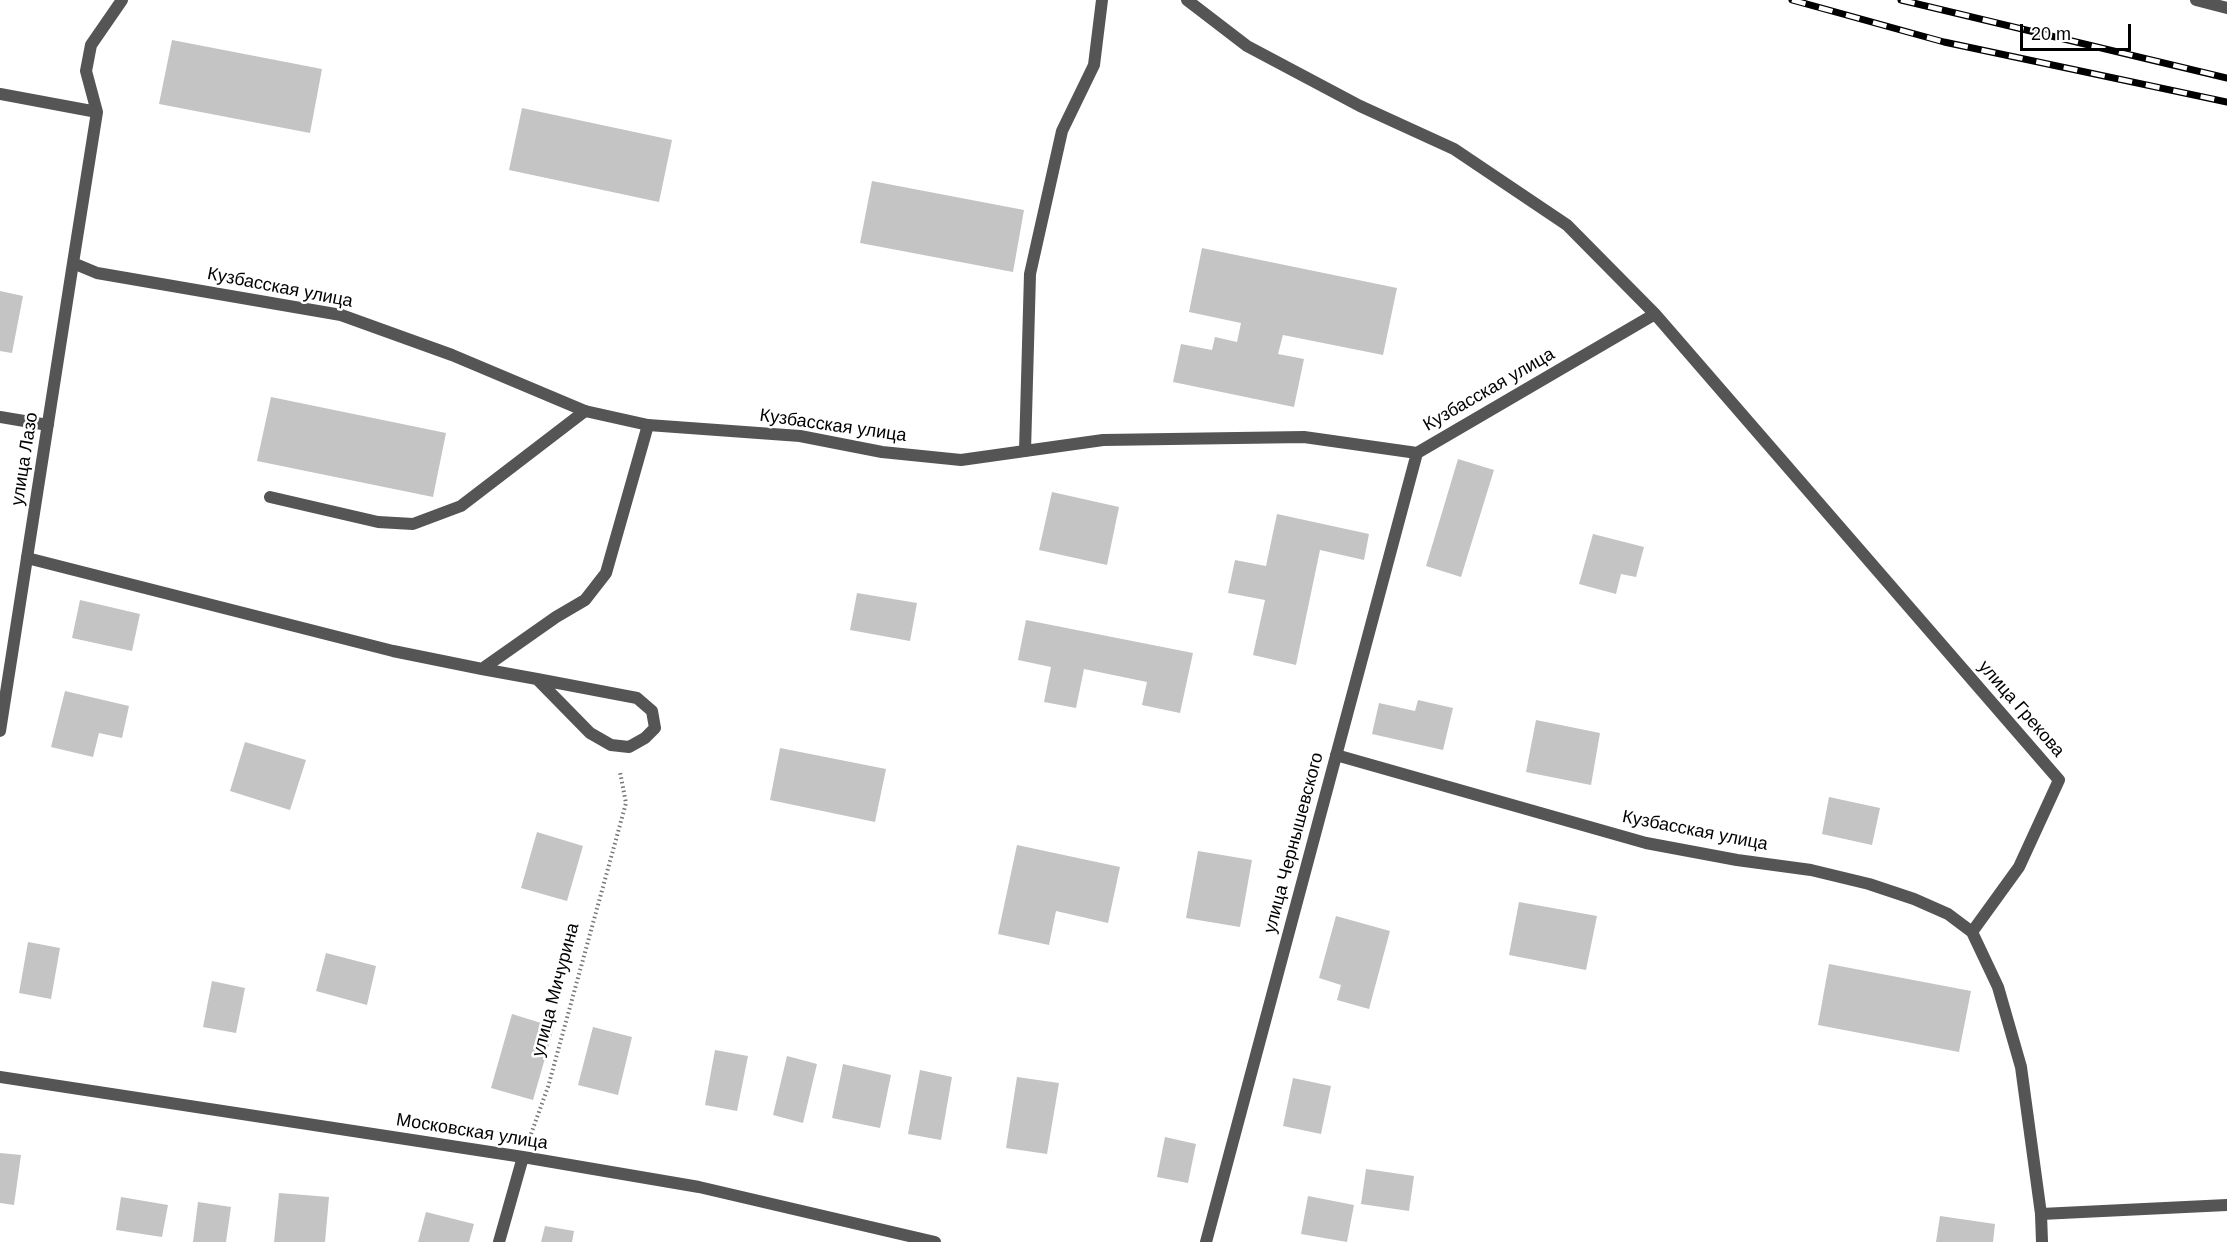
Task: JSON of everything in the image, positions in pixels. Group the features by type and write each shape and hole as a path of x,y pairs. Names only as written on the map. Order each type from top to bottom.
{"street":[{"path":"73,264 97,112 86,71 91,45 122,0"},
{"path":"1025,451 1030,274 1062,131 1094,65 1102,0"},
{"path":"1187,0 1247,46 1360,106 1454,149 1567,225 1655,314"},
{"path":"2196,0 2227,8"},
{"path":"0,94 97,112"},
{"name":"Кузбасская улица","path":"73,264 97,273 341,315 452,355 585,411 648,425 800,436 882,452 961,460 1103,440 1304,437 1417,453 1655,314"},
{"name":"улица Лазо","path":"0,731 73,264"},
{"name":"улица Грекова","path":"1655,314 2059,780 2019,867 1971,932"},
{"path":"270,497 378,522 412,524 461,506 585,411"},
{"path":"0,417 48,425"},
{"path":"483,669 556,617 585,600 606,573 648,425"},
{"name":"улица Чернышевского","path":"1206,1242 1417,453"},
{"path":"27,558 393,651 637,698 652,711 656,728 645,738 629,747 611,745 590,733 537,679"},
{"name":"Кузбасская улица","path":"1336,755 1646,843 1737,860 1811,870 1869,884 1914,899 1948,914 1971,932"},
{"path":"1971,932 1998,987 2021,1067 2041,1214 2042,1242"},
{"name":"Московская улица","path":"0,1077 523,1157 699,1187 936,1242"},
{"path":"499,1242 523,1157"},
{"path":"2041,1214 2227,1206"}],"path":[{"name":"улица Мичурина","path":"523,1157 548,1088 626,803 611,745"}],"building":[{"path":"172,40 322,69 310,133 159,104"},
{"path":"522,108 672,140 659,202 509,170"},
{"path":"872,181 1024,210 1013,272 860,243"},
{"path":"1202,248 1397,288 1383,355 1283,335 1278,354 1304,359 1294,407 1173,382 1181,344 1212,350 1215,337 1237,342 1241,323 1189,312"},
{"path":"0,291 23,296 12,353 0,351"},
{"path":"271,397 446,433 433,497 257,461"},
{"path":"1458,459 1494,470 1461,577 1426,566"},
{"path":"1052,492 1119,507 1107,565 1039,550"},
{"path":"1277,514 1369,534 1364,560 1320,550 1296,665 1253,655 1265,600 1228,593 1235,560 1266,566"},
{"path":"1593,534 1644,547 1636,577 1621,574 1616,594 1579,584"},
{"path":"857,593 917,603 910,641 850,630"},
{"path":"80,600 140,614 132,651 72,638"},
{"path":"1026,620 1193,653 1180,713 1142,705 1147,682 1084,669 1076,708 1044,702 1051,667 1018,660"},
{"path":"65,691 129,706 122,738 99,733 93,757 51,747"},
{"path":"1418,700 1453,708 1443,750 1372,734 1379,703 1415,711"},
{"path":"1536,720 1600,733 1591,785 1526,772"},
{"path":"245,742 306,760 290,810 230,791"},
{"path":"780,748 886,769 875,822 770,800"},
{"path":"1829,797 1880,808 1872,845 1822,834"},
{"path":"537,832 583,846 567,901 521,888"},
{"path":"1017,845 1120,867 1108,923 1056,911 1049,945 998,934"},
{"path":"1198,851 1252,860 1240,927 1186,918"},
{"path":"1519,902 1597,916 1586,970 1509,955"},
{"path":"1336,916 1390,931 1369,1009 1337,1000 1341,985 1319,978"},
{"path":"28,942 60,948 51,999 19,993"},
{"path":"326,953 376,966 367,1005 316,991"},
{"path":"1829,964 1971,991 1959,1052 1818,1025"},
{"path":"212,981 245,988 236,1033 203,1027"},
{"path":"512,1014 554,1027 533,1100 491,1088"},
{"path":"593,1027 632,1037 618,1095 578,1085"},
{"path":"715,1050 748,1056 737,1111 705,1105"},
{"path":"787,1056 817,1064 803,1123 773,1115"},
{"path":"843,1064 891,1075 880,1128 832,1118"},
{"path":"920,1070 952,1077 941,1140 908,1134"},
{"path":"1017,1077 1059,1083 1047,1154 1006,1148"},
{"path":"1293,1078 1331,1086 1321,1134 1283,1126"},
{"path":"1165,1137 1196,1144 1188,1183 1157,1177"},
{"path":"0,1153 21,1155 14,1205 0,1203"},
{"path":"1366,1169 1414,1176 1409,1211 1361,1204"},
{"path":"279,1193 329,1197 325,1242 274,1242"},
{"path":"1308,1196 1354,1205 1347,1242 1301,1234"},
{"path":"121,1197 168,1205 162,1237 116,1230"},
{"path":"198,1202 231,1207 226,1242 193,1242"},
{"path":"426,1212 474,1224 469,1242 418,1242"},
{"path":"1940,1216 1995,1224 1993,1242 1936,1242"},
{"path":"545,1226 574,1231 572,1242 541,1242"}],"railway":[{"path":"1792,0 1944,42 2227,102"},
{"path":"1901,0 2227,78"}]}
